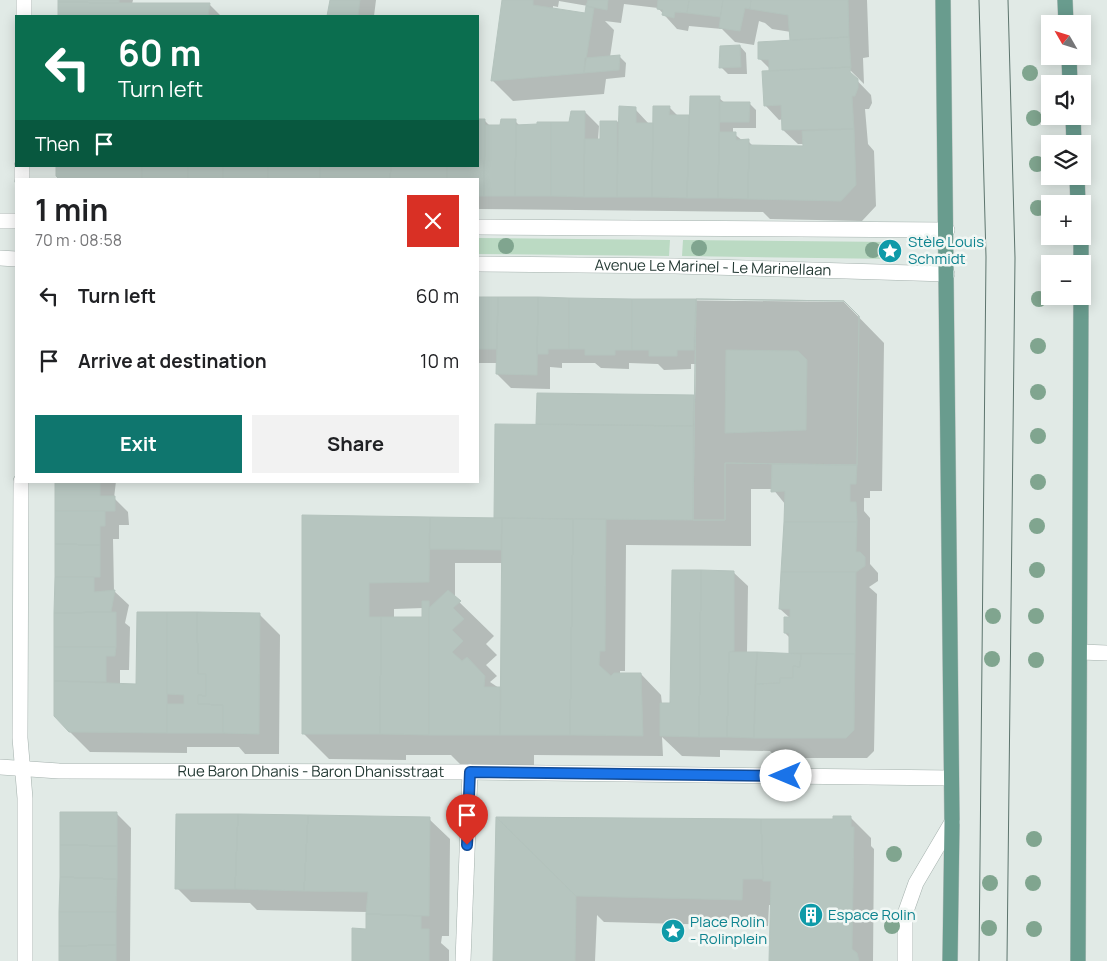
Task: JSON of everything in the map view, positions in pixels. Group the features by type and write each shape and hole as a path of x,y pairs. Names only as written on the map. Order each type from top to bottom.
{"main road":[{"path":"943,0 952,822 950,961"},
{"path":"1065,0 1066,15"},
{"path":"1078,961 1082,305"}],"street":[{"path":"24,0 24,15"},
{"path":"0,221 15,221"},
{"path":"479,228 947,230"},
{"path":"0,258 15,259"},
{"name":"Avenue Le Marinel - Le Marinellaan","path":"479,264 675,266 947,274"},
{"path":"21,483 20,738 23,769 25,961"},
{"path":"1081,652 1107,653"},
{"name":"Rue Baron Dhanis - Baron Dhanisstraat","path":"0,767 23,769 951,778"},
{"path":"463,961 470,772"},
{"path":"905,961 905,914 916,883 952,822"}],"green space":[{"path":"479,238 670,240 669,256 479,254"},
{"path":"683,240 893,242 893,259 682,256"}],"building":[{"path":"58,0 119,0 119,3 58,2"},
{"path":"330,0 360,0 358,15 327,15"},
{"path":"502,0 533,0 533,5 585,13 586,6 594,8 584,73 491,81"},
{"path":"588,0 608,0 607,10 586,6"},
{"path":"658,0 689,0 687,13 675,12 674,18 662,15 663,10 657,9"},
{"path":"689,0 723,0 720,17 687,13"},
{"path":"723,0 751,0 750,9 745,8 740,31 719,28"},
{"path":"751,0 848,0 849,37 790,40 788,15 750,9"},
{"path":"58,2 210,3 208,15 58,15"},
{"path":"849,37 851,67 769,71 769,60 758,59 758,42"},
{"path":"740,45 741,67 719,68 720,46"},
{"path":"620,55 619,70 584,73 585,58"},
{"path":"851,67 850,72 858,79 858,88 855,96 852,96 854,129 782,130 781,105 764,106 762,71"},
{"path":"690,96 720,96 718,198 687,198"},
{"path":"719,102 750,102 749,122 719,122"},
{"path":"619,106 636,107 636,123 653,123 652,197 617,197"},
{"path":"653,106 670,106 669,115 689,115 687,198 652,197"},
{"path":"571,111 585,111 584,197 551,196 551,122 569,122"},
{"path":"479,119 485,119 484,196 479,196 479,178 447,178 447,167 479,167"},
{"path":"501,119 516,119 515,196 484,196 485,125 500,125"},
{"path":"600,121 617,121 617,197 584,197 584,139 600,139"},
{"path":"537,122 551,122 551,196 515,196 516,125 537,124"},
{"path":"854,129 856,185 841,201 748,199 749,145 803,146 802,131"},
{"path":"719,132 736,132 736,140 749,139 748,199 718,198"},
{"path":"56,167 142,167 142,178 58,178 56,176"},
{"path":"142,167 188,167 188,178 142,178"},
{"path":"188,167 223,167 223,178 188,178"},
{"path":"223,167 268,167 268,178 223,178"},
{"path":"268,167 320,167 320,178 268,178"},
{"path":"320,167 391,167 390,178 320,178"},
{"path":"391,167 447,167 447,178 390,178"},
{"path":"479,297 498,297 497,349 479,349"},
{"path":"498,297 538,297 537,375 496,374"},
{"path":"538,297 569,298 569,349 548,349 548,354 537,354"},
{"path":"569,298 632,299 632,350 615,350 615,355 585,355 585,349 569,349"},
{"path":"632,299 696,299 694,350 677,350 677,356 649,356 649,350 632,350"},
{"path":"696,299 844,301 859,316 857,465 725,463 725,520 693,520","holes":["726,350 798,351 807,360 806,430 725,433"]},
{"path":"696,299 844,301 859,316 857,465 725,463 725,520 693,520"},
{"path":"537,393 694,395 693,426 536,424"},
{"path":"495,424 693,426 693,520 494,518"},
{"path":"772,464 857,465 856,484 850,484 850,502 856,502 857,522 784,522 785,491 771,492"},
{"path":"55,483 100,483 100,496 115,496 115,511 55,511"},
{"path":"55,511 105,511 105,526 100,526 100,545 55,544"},
{"path":"302,515 430,517 429,582 369,583 369,617 381,617 380,734 302,734"},
{"path":"430,517 502,518 501,550 429,549"},
{"path":"502,518 573,519 570,735 500,735"},
{"path":"573,519 606,519 605,651 600,651 599,665 611,676 614,673 641,673 643,736 570,735"},
{"path":"784,522 857,522 856,552 860,552 865,557 865,566 856,572 781,572"},
{"path":"55,544 100,545 100,577 55,577"},
{"path":"672,570 701,570 699,737 660,736 660,703 670,703"},
{"path":"701,570 734,571 734,651 729,652 727,737 699,737"},
{"path":"781,572 856,572 855,654 789,653 789,633 784,633 784,617 790,617 790,609 779,609"},
{"path":"55,577 94,577 94,592 115,590 111,612 54,613"},
{"path":"448,590 461,601 453,608 464,619 452,630 463,641 452,652 462,661 467,657 485,676 484,687 501,687 500,735 429,735 429,608"},
{"path":"422,601 429,601 429,735 380,734 381,617 422,617"},
{"path":"116,612 116,647 54,647 54,613"},
{"path":"137,612 167,612 167,733 69,732 54,716 54,681 136,684"},
{"path":"167,612 197,612 198,674 206,674 206,696 198,695 198,704 223,705 223,733 167,733 167,704 184,704 184,695 167,694"},
{"path":"197,612 260,613 259,734 223,733 223,705 198,704 198,695 206,696 206,674 198,674"},
{"path":"54,647 116,647 115,656 106,656 106,682 54,681"},
{"path":"729,652 757,652 754,738 727,737"},
{"path":"757,652 801,654 800,667 793,666 793,678 780,678 780,683 755,684"},
{"path":"801,654 855,654 854,730 846,738 754,738 755,684 780,683 780,678 793,678 793,666 800,667"},
{"path":"60,812 117,812 117,846 60,845"},
{"path":"176,814 238,814 235,889 175,889"},
{"path":"238,814 308,815 304,891 235,889"},
{"path":"308,815 430,817 429,916 366,914 368,892 304,891"},
{"name":"Espace Rolin","path":"833,816 851,816 851,827 854,827 852,949 857,953 859,961 769,961 771,881 763,881 761,819 833,819"},
{"path":"496,817 576,896 575,961 493,961"},
{"path":"496,817 761,819 763,879 743,879 742,900 576,896"},
{"path":"60,845 117,846 117,879 60,877"},
{"path":"60,877 117,879 116,912 59,912"},
{"path":"59,912 116,912 116,945 59,946"},
{"path":"366,914 421,916 421,929 429,929 429,961 352,961 352,928 366,929"},
{"path":"116,945 116,961 59,961 59,946"}],"tram line":[{"path":"979,0 986,257 979,961"},
{"path":"1007,961 1015,258 1008,0"}],"place":[{"name":"Stèle Louis Schmidt","path":"890,251"},
{"name":"Espace Rolin","path":"811,915"},
{"name":"Place Rolin - Rolinplein","path":"673,931"}],"route":[{"path":"467,845 470,772 786,776"}]}
